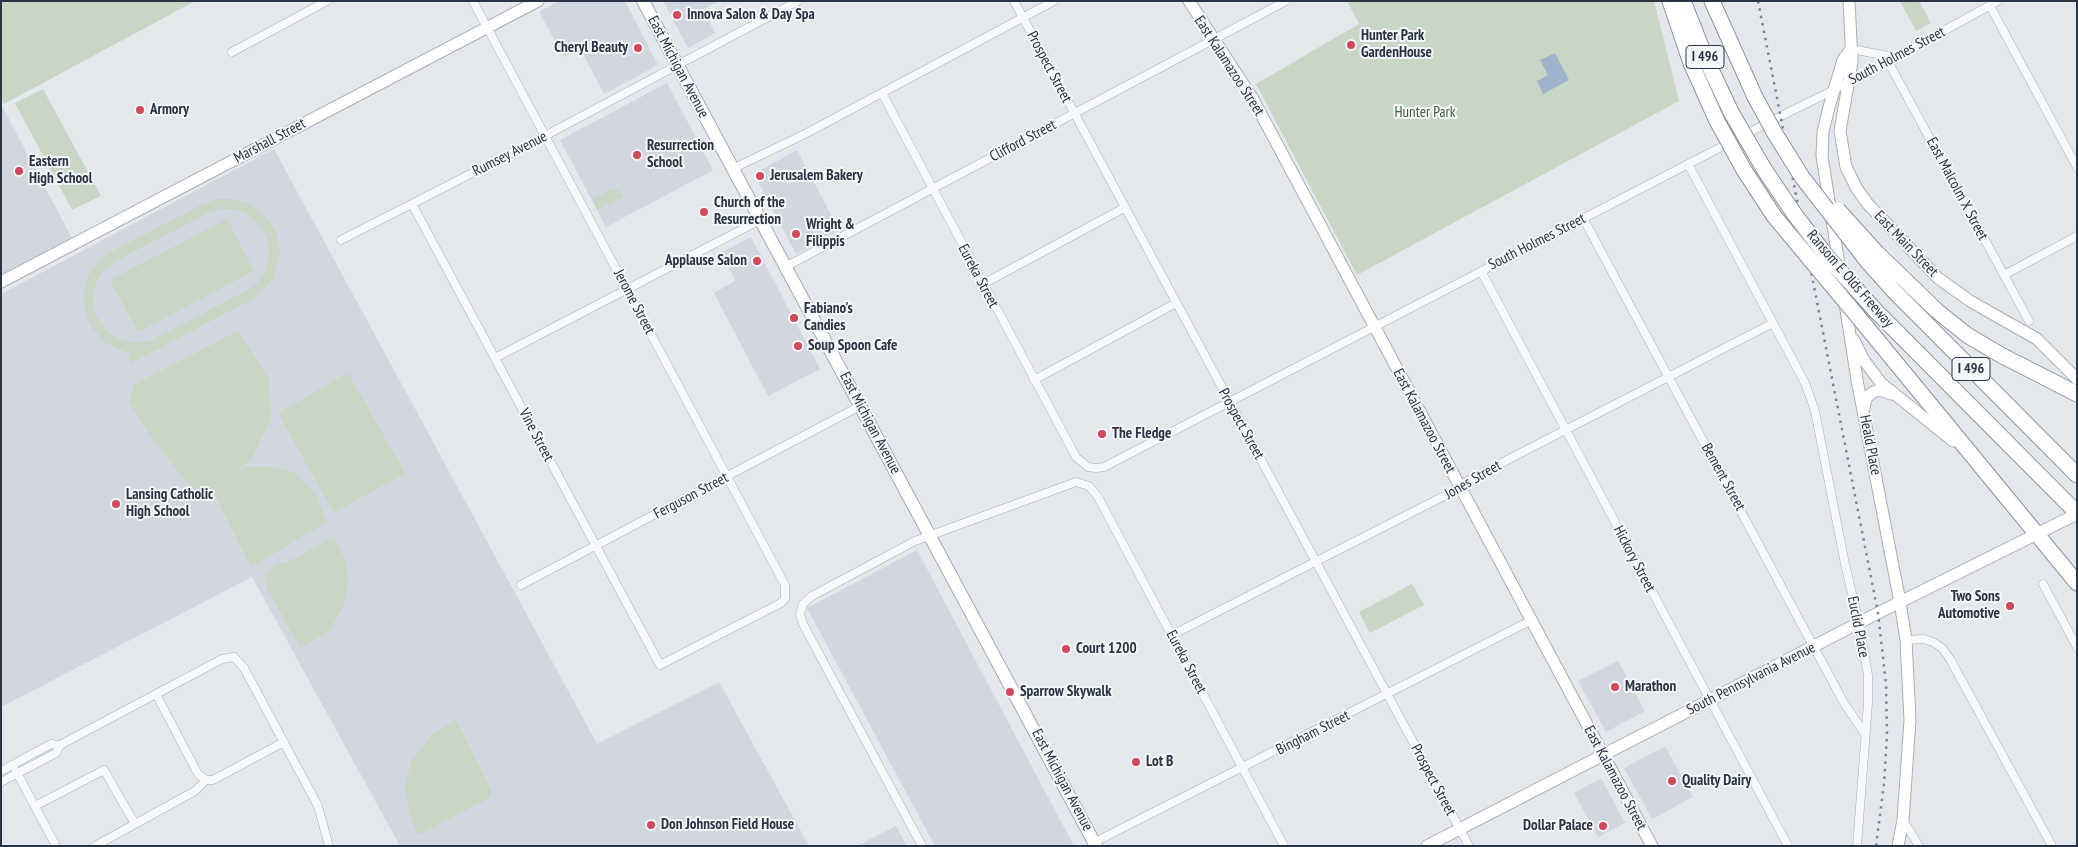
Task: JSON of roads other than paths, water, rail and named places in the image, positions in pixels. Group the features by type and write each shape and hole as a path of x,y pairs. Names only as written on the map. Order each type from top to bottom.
{"highway":[{"path":"1670,1 1691,63 1717,121 1744,170 1779,222 2077,583"},
{"name":"Ransom E Olds Freeway","path":"1683,1 1706,59 1731,112 1764,170 1795,215 1829,259 1876,310 2077,513"},
{"name":"Ransom E Olds Freeway","path":"1712,1 1730,45 1759,97 1774,132 1802,176 1872,258 1892,290 2077,475"},
{"path":"1872,258 1960,330 1999,354 2077,394"}],"main road":[{"name":"East Michigan Avenue","path":"643,1 1095,844"}],"street":[{"path":"232,52 327,1"},
{"name":"Jerome Street","path":"473,1 785,585 785,599 780,604 660,665"},
{"name":"Marshall Street","path":"1,282 538,1"},
{"name":"Rumsey Avenue","path":"341,240 545,136 798,1"},
{"name":"Prospect Street","path":"1014,1 1228,402 1469,846"},
{"path":"732,169 882,93 1054,1"},
{"name":"East Kalamazoo Street","path":"1188,1 1253,100 1652,846"},
{"name":"Clifford Street","path":"786,267 1286,1"},
{"path":"1849,1 1851,49 1887,59"},
{"name":"South Holmes Street","path":"1076,457 1088,467 1104,466 1848,83 1887,59 1998,1"},
{"path":"1990,6 2077,167"},
{"name":"East Main Street","path":"1851,49 1852,62 1840,123 1842,150 1849,176 1861,196 1938,278 1970,301 2037,339 2077,379"},
{"name":"Heald Place","path":"1851,49 1843,60 1834,89 1824,127 1822,156 1864,415 1906,640 1910,720 1903,820 1898,846"},
{"name":"East Malcolm X Street","path":"1887,59 2029,322"},
{"name":"Eureka Street","path":"882,93 1076,457"},
{"name":"Euclid Place","path":"1688,164 1805,383 1815,411 1845,564 1859,623 1868,676 1868,703 1857,846"},
{"name":"Vine Street","path":"412,204 660,665"},
{"path":"983,284 1124,208"},
{"name":"Bement Street","path":"1583,218 1854,720 1865,734"},
{"path":"495,358 760,220"},
{"path":"2004,275 2077,236"},
{"name":"Hickory Street","path":"1481,271 1788,846"},
{"path":"1034,380 1176,303"},
{"path":"1847,317 1863,359 1876,378 1893,394 1937,426 1984,471"},
{"name":"Jones Street","path":"1172,635 1316,562 1773,323"},
{"path":"1864,415 1864,402 1871,393 1880,390 1893,394"},
{"name":"Ferguson Street","path":"521,585 860,406"},
{"name":"Eureka Street","path":"930,534 1062,486 1076,482 1089,486 1098,497 1284,846"},
{"name":"South Pennsylvania Avenue","path":"1427,846 1814,646 2077,513"},
{"path":"922,846 803,624 800,614 803,604 812,596 930,534"},
{"path":"2043,584 2077,647"},
{"name":"Bingham Street","path":"1095,844 1530,621"},
{"path":"1906,640 1924,639 1933,642 1942,648 1950,659 2052,846"},
{"path":"1,771 51,744 60,745 222,659 234,657 241,664 318,806 329,846"},
{"path":"156,694 198,774 206,780 213,780 284,742"},
{"path":"1,782 56,753 60,745"},
{"path":"14,764 17,774 56,846"},
{"path":"35,806 104,770 134,824"},
{"path":"95,846 195,791 206,780"},
{"path":"1903,820 1919,846"}],"water":[{"path":"1555,53 1569,80 1543,94 1537,81 1548,75 1540,60"}],"railway":[{"path":"1758,1 1878,613 1886,684 1887,735 1884,784 1876,846"}],"place":[{"name":"Innova Salon & Day Spa","path":"677,15"},
{"name":"Hunter Park GardenHouse","path":"1351,45"},
{"name":"Cheryl Beauty","path":"638,48"},
{"name":"Armory","path":"140,110"},
{"name":"Resurrection School","path":"637,155"},
{"name":"Eastern High School","path":"19,171"},
{"name":"Jerusalem Bakery","path":"760,176"},
{"name":"Church of the Resurrection","path":"704,212"},
{"name":"Wright & Filippis","path":"796,234"},
{"name":"Applause Salon","path":"757,261"},
{"name":"Fabiano's Candies","path":"794,318"},
{"name":"Soup Spoon Cafe","path":"798,346"},
{"name":"The Fledge","path":"1102,434"},
{"name":"Lansing Catholic High School","path":"116,504"},
{"name":"Two Sons Automotive","path":"2010,606"},
{"name":"Court 1200","path":"1066,649"},
{"name":"Marathon","path":"1615,687"},
{"name":"Sparrow Skywalk","path":"1010,692"},
{"name":"Lot B","path":"1136,762"},
{"name":"Quality Dairy","path":"1672,781"},
{"name":"Don Johnson Field House","path":"651,825"},
{"name":"Dollar Palace","path":"1603,826"}],"park label":[{"name":"Hunter Park","path":"1425,113"}]}
